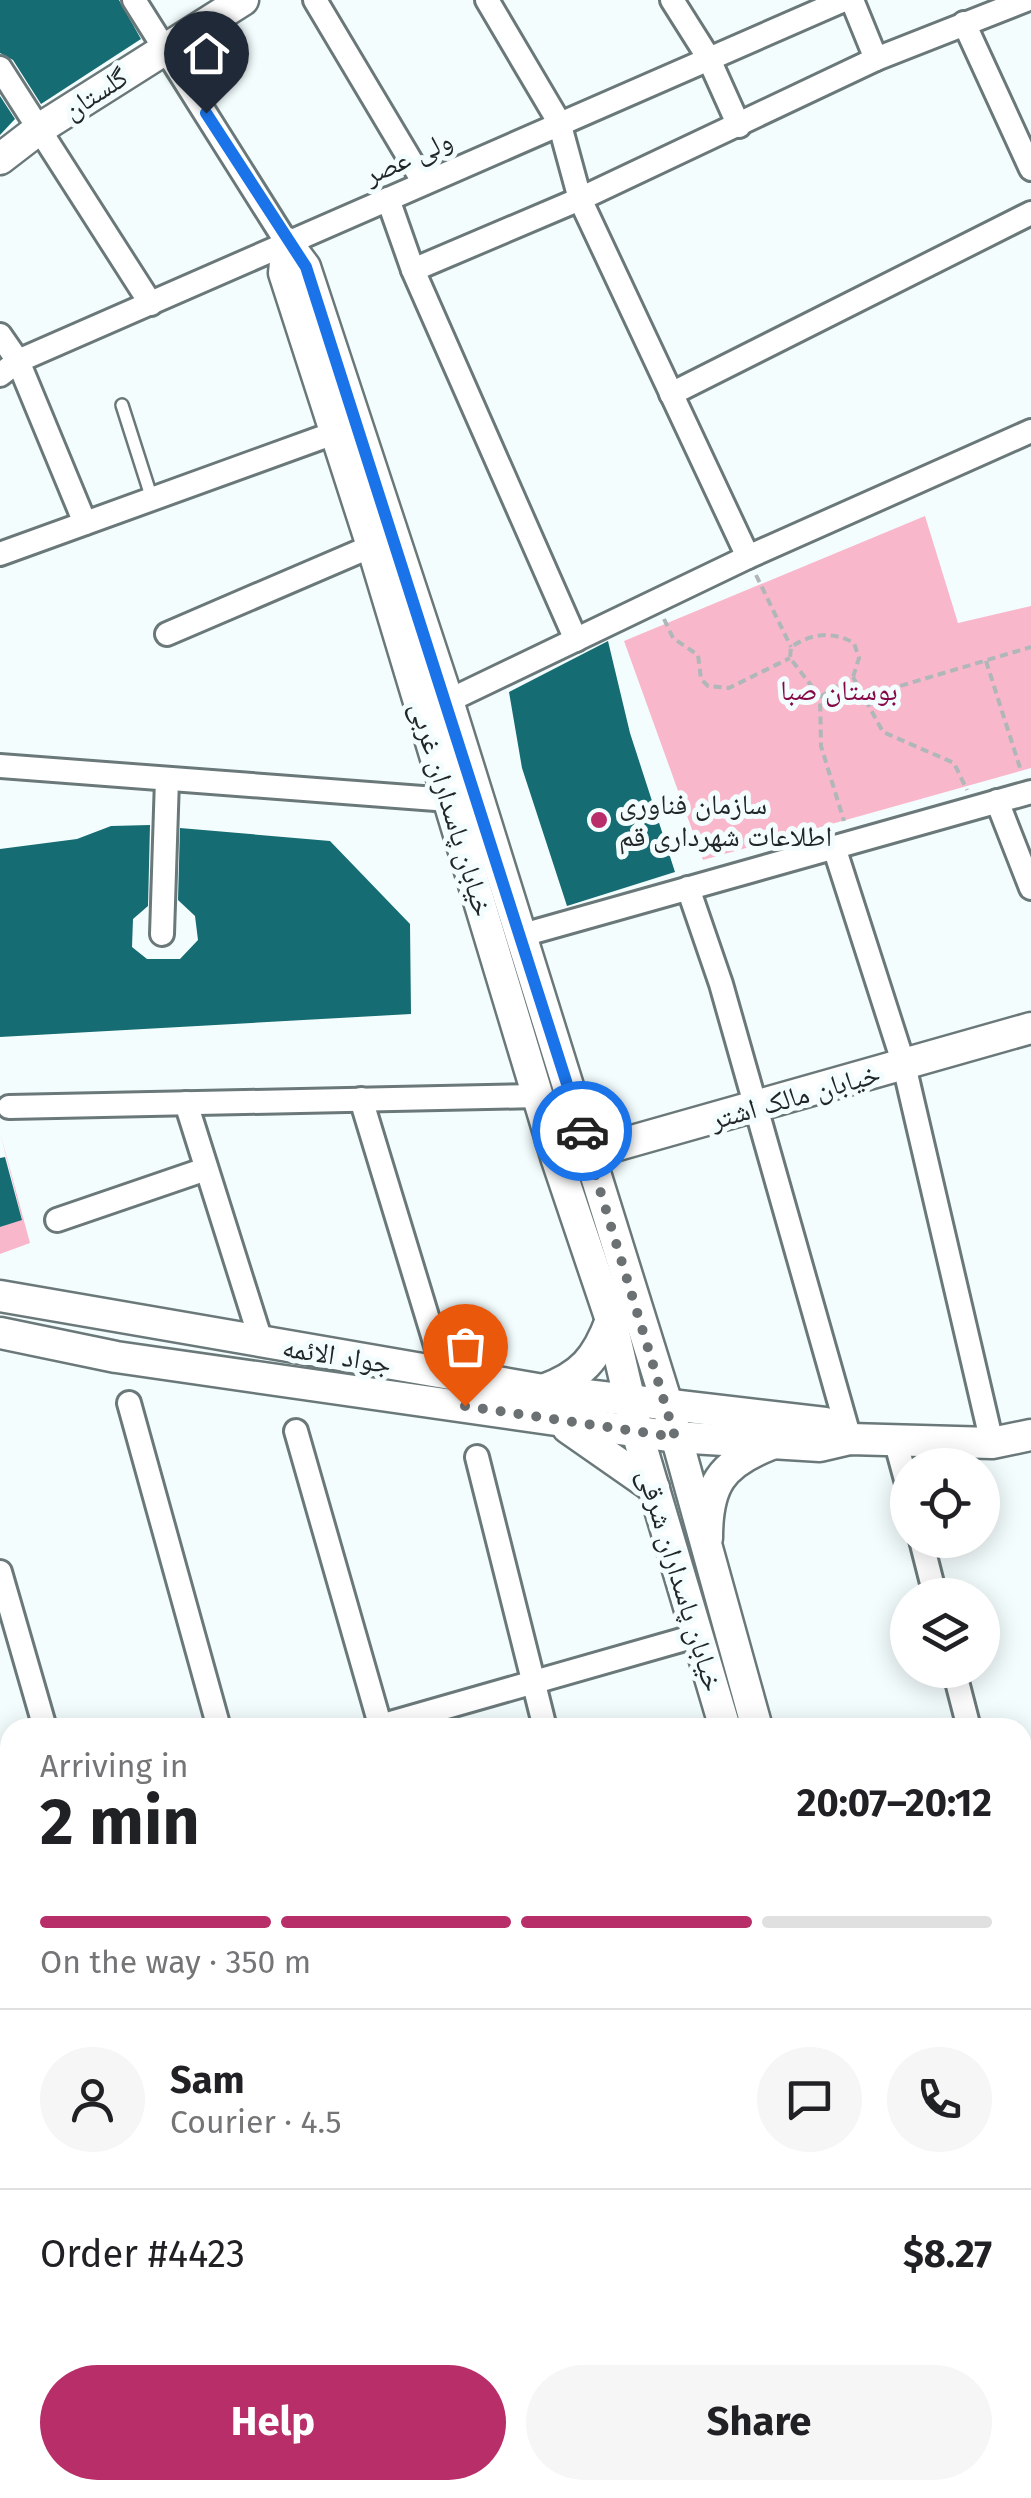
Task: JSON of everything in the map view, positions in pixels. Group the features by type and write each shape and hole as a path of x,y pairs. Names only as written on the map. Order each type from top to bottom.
{"street":[{"path":"134,0 287,242"},
{"name":"گلستان","path":"0,160 38,129 243,0"},
{"path":"314,0 424,183"},
{"path":"487,0 559,122 580,199 748,557"},
{"path":"672,0 708,57 738,126"},
{"name":"ولی عصر","path":"9,368 559,122 844,0"},
{"path":"852,0 876,59"},
{"path":"413,270 580,199 876,59 1026,0"},
{"path":"964,22 1031,169"},
{"path":"0,68 151,304"},
{"path":"388,199 413,270 576,640"},
{"path":"672,394 1031,214"},
{"name":"خیابان پاسداران غربی","path":"287,242 284,273 372,546 557,1160 612,1320 634,1418"},
{"name":"خیابان پاسداران غربی","path":"287,242 306,267 448,701 672,1422"},
{"path":"0,334 9,368 85,523"},
{"path":"448,701 748,557 1031,430"},
{"path":"0,554 336,432"},
{"path":"166,634 372,546"},
{"path":"0,766 448,800"},
{"path":"162,934 168,779"},
{"path":"520,936 1029,792"},
{"path":"986,804 1031,888"},
{"path":"842,844 904,1065 992,1443"},
{"path":"688,888 758,1107 850,1439"},
{"name":"خیابان مالک اشتر","path":"557,1160 590,1155 1031,1028"},
{"path":"9,1106 538,1096"},
{"path":"361,1100 444,1372"},
{"path":"186,1103 262,1344"},
{"path":"57,1220 206,1168"},
{"name":"جواد الائمه","path":"0,1296 543,1390 634,1418"},
{"path":"543,1390 584,1370 599,1352 612,1320"},
{"name":"جواد الائمه","path":"0,1333 116,1357 557,1422 634,1418 820,1446 850,1439 992,1443 1031,1435"},
{"path":"129,1403 217,1718"},
{"name":"خیابان پاسداران شرقی","path":"634,1418 722,1718"},
{"path":"557,1422 654,1488"},
{"name":"جواد الائمه","path":"672,1422 825,1423 850,1439"},
{"name":"خیابان پاسداران شرقی","path":"672,1422 753,1718"},
{"path":"296,1431 376,1718"},
{"path":"707,1556 714,1488 740,1457 780,1442"},
{"path":"896,1443 897,1448"},
{"path":"477,1457 542,1718"},
{"path":"0,1572 41,1718"},
{"path":"410,1718 699,1635"},
{"path":"959,1688 966,1718"}],"lane":[{"path":"122,405 152,499"}],"path":[{"path":"748,557 791,647 790,658 820,696 820,746 842,844"},
{"path":"656,601 673,638 698,655 701,680 708,686 729,688 790,658"},
{"path":"791,647 816,634 840,635 854,643 858,658 852,678 820,696"},
{"path":"863,697 1031,647"},
{"path":"986,661 1029,792"},
{"path":"852,678 882,732 954,763 986,804"}],"green space":[{"name":"بوستان صبا","path":"925,516 958,623 1031,606 1031,768 703,860 624,641"},
{"path":"0,1132 30,1243 0,1254 0,1227 22,1219"}],"building":[{"path":"0,0 119,0 141,39 41,104 13,60 0,53"},
{"path":"0,96 15,119 0,135"},
{"name":"سازمان فناوری اطلاعات شهرداری قم","path":"608,641 630,733 675,872 567,906 522,768 509,692"},
{"path":"150,825 148,906 133,919 132,947 147,959 180,959 198,940 195,916 178,900 180,828 330,841 410,924 411,1014 0,1037 0,849 77,839 111,826"},
{"path":"5,1157 22,1220 0,1227 0,1158"}],"way so far":[{"path":"465,1406 675,1437 582,1131"}],"place":[{"name":"سازمان فناوری اطلاعات شهرداری قم","path":"599,820"}],"route":[{"path":"206,113 306,267 448,701 582,1131"}]}
